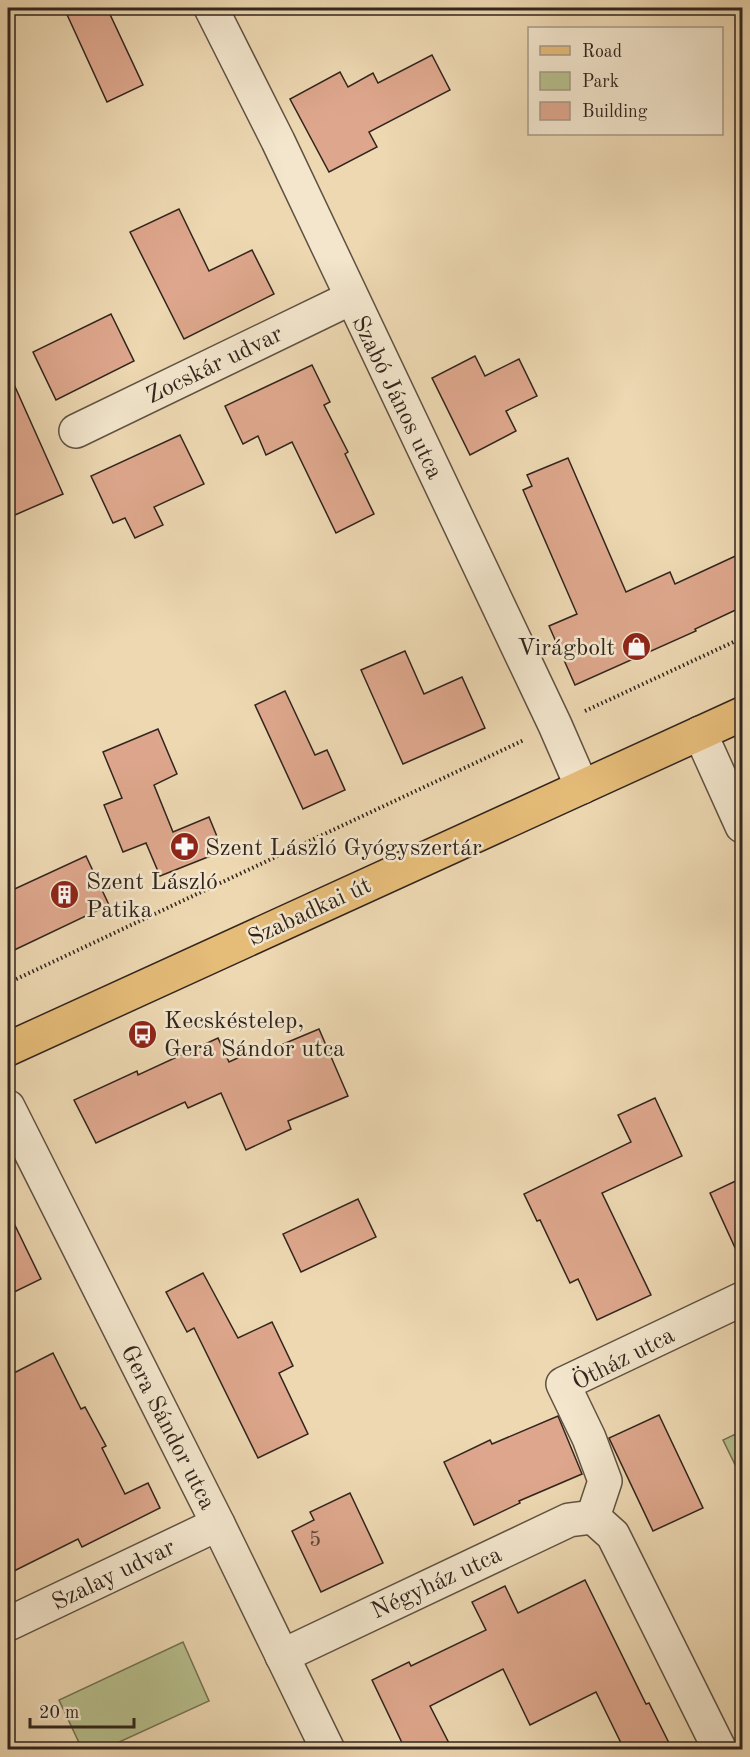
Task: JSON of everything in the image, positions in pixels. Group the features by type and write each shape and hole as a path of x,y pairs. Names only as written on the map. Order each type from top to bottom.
{"main road":[{"name":"Szabadkai út","path":"8,1048 742,714"}],"street":[{"name":"Szabó János utca","path":"211,8 278,141 555,725 582,787"},
{"name":"Zocskár udvar","path":"76,430 351,298"},
{"path":"700,734 742,826"},
{"name":"Gera Sándor utca","path":"8,1107 218,1524 328,1749"},
{"name":"Ötház utca","path":"593,1517 605,1481 589,1438 563,1384 742,1299"},
{"path":"593,1517 613,1534 720,1749"},
{"name":"Négyház utca","path":"282,1656 569,1520 593,1517"},
{"name":"Szalay udvar","path":"8,1624 218,1524"}],"path":[{"path":"8,983 742,638"}],"green space":[{"path":"742,1431 742,1479 723,1440"},
{"path":"183,1642 209,1701 104,1749 82,1749 59,1700"}],"building":[{"path":"64,8 107,8 143,85 107,102"},
{"path":"432,55 450,90 369,132 377,147 329,172 290,99 340,72 348,87 373,73 378,83"},
{"path":"179,209 209,271 252,250 274,294 184,339 130,232"},
{"path":"111,314 134,361 56,400 33,352"},
{"path":"475,356 485,376 519,359 537,396 506,411 516,431 470,455 432,378"},
{"path":"312,365 330,402 324,405 348,452 345,454 374,514 336,533 292,442 266,455 258,436 243,444 225,406"},
{"path":"8,371 63,494 8,518"},
{"path":"180,435 204,484 154,507 163,525 135,538 125,518 113,523 91,476"},
{"path":"568,458 626,592 670,572 675,584 742,553 742,607 695,629 696,631 575,685 549,626 577,614 523,490 532,486 527,475"},
{"path":"405,651 424,694 462,677 485,728 403,764 361,670"},
{"path":"285,691 315,755 327,750 345,790 303,809 255,705"},
{"path":"158,729 177,774 154,785 173,832 209,817 223,851 160,876 146,843 123,852 104,805 122,798 103,752"},
{"name":"Szent László Patika","path":"86,856 109,905 8,953 8,892"},
{"path":"319,1029 348,1096 288,1121 291,1129 246,1150 221,1093 188,1108 185,1102 96,1143 74,1100 137,1071 138,1075 218,1038 229,1062 255,1050 257,1055"},
{"path":"655,1098 682,1156 602,1193 651,1295 597,1320 578,1279 570,1283 540,1220 537,1221 524,1194 631,1142 618,1115"},
{"path":"742,1178 742,1263 710,1193"},
{"path":"358,1199 376,1237 301,1272 283,1234"},
{"path":"8,1211 41,1279 8,1295"},
{"path":"203,1273 238,1338 272,1322 293,1366 279,1373 308,1434 258,1458 194,1328 187,1332 166,1292"},
{"path":"53,1353 81,1409 85,1407 106,1446 102,1448 125,1494 148,1483 160,1508 82,1547 78,1539 8,1574 8,1376"},
{"path":"659,1415 703,1508 653,1531 609,1438"},
{"path":"558,1416 582,1474 519,1501 520,1503 474,1525 444,1462 490,1440 492,1444"},
{"path":"350,1493 383,1563 321,1592 292,1531 314,1520 310,1512"},
{"path":"585,1580 646,1704 649,1703 672,1749 624,1749 596,1692 530,1725 503,1669 430,1706 452,1749 405,1749 372,1680 409,1662 411,1666 486,1630 472,1602 505,1586 518,1613"}],"place":[{"name":"Virágbolt","path":"636,647"},
{"name":"Szent László Gyógyszertár","path":"184,847"},
{"name":"Szent László Patika","path":"65,895"},
{"name":"Kecskéstelep, Gera Sándor utca","path":"143,1034"}]}
